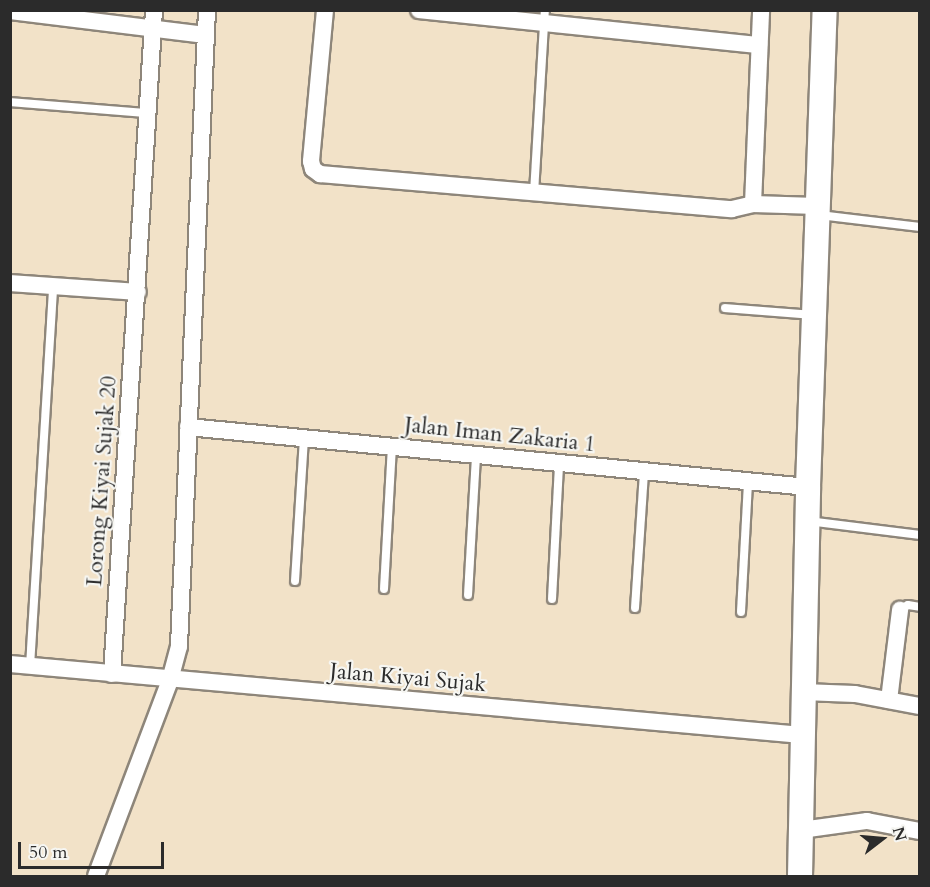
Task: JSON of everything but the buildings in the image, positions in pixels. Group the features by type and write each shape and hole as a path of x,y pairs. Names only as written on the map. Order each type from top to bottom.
{"street":[{"path":"96,876 170,680 179,646 207,10"},
{"path":"325,10 313,169 320,174 534,194 732,209 753,204 817,211"},
{"path":"419,10 544,17 759,45"},
{"path":"753,204 761,10"},
{"path":"800,876 808,487 816,315 817,211 825,10"},
{"path":"10,11 154,18 206,35"},
{"name":"Lorong Kiyai Sujak 20","path":"112,674 154,18"},
{"path":"10,283 138,292"},
{"name":"Jalan Iman Zakaria 1","path":"188,427 808,487"},
{"path":"889,700 900,610"},
{"name":"Jalan Kiyai Sujak","path":"10,664 802,735"},
{"path":"803,692 855,694 920,706"},
{"path":"801,830 867,821 920,831"}],"lane":[{"path":"534,194 544,17"},
{"path":"10,102 148,113"},
{"path":"817,211 920,227"},
{"path":"30,666 53,286"},
{"path":"725,308 816,315"},
{"path":"295,581 304,439"},
{"path":"384,589 392,447"},
{"path":"468,595 476,456"},
{"path":"552,599 559,464"},
{"path":"635,608 644,472"},
{"path":"741,612 748,482"},
{"path":"808,521 920,535"},
{"path":"900,610 908,605 920,607"}]}
